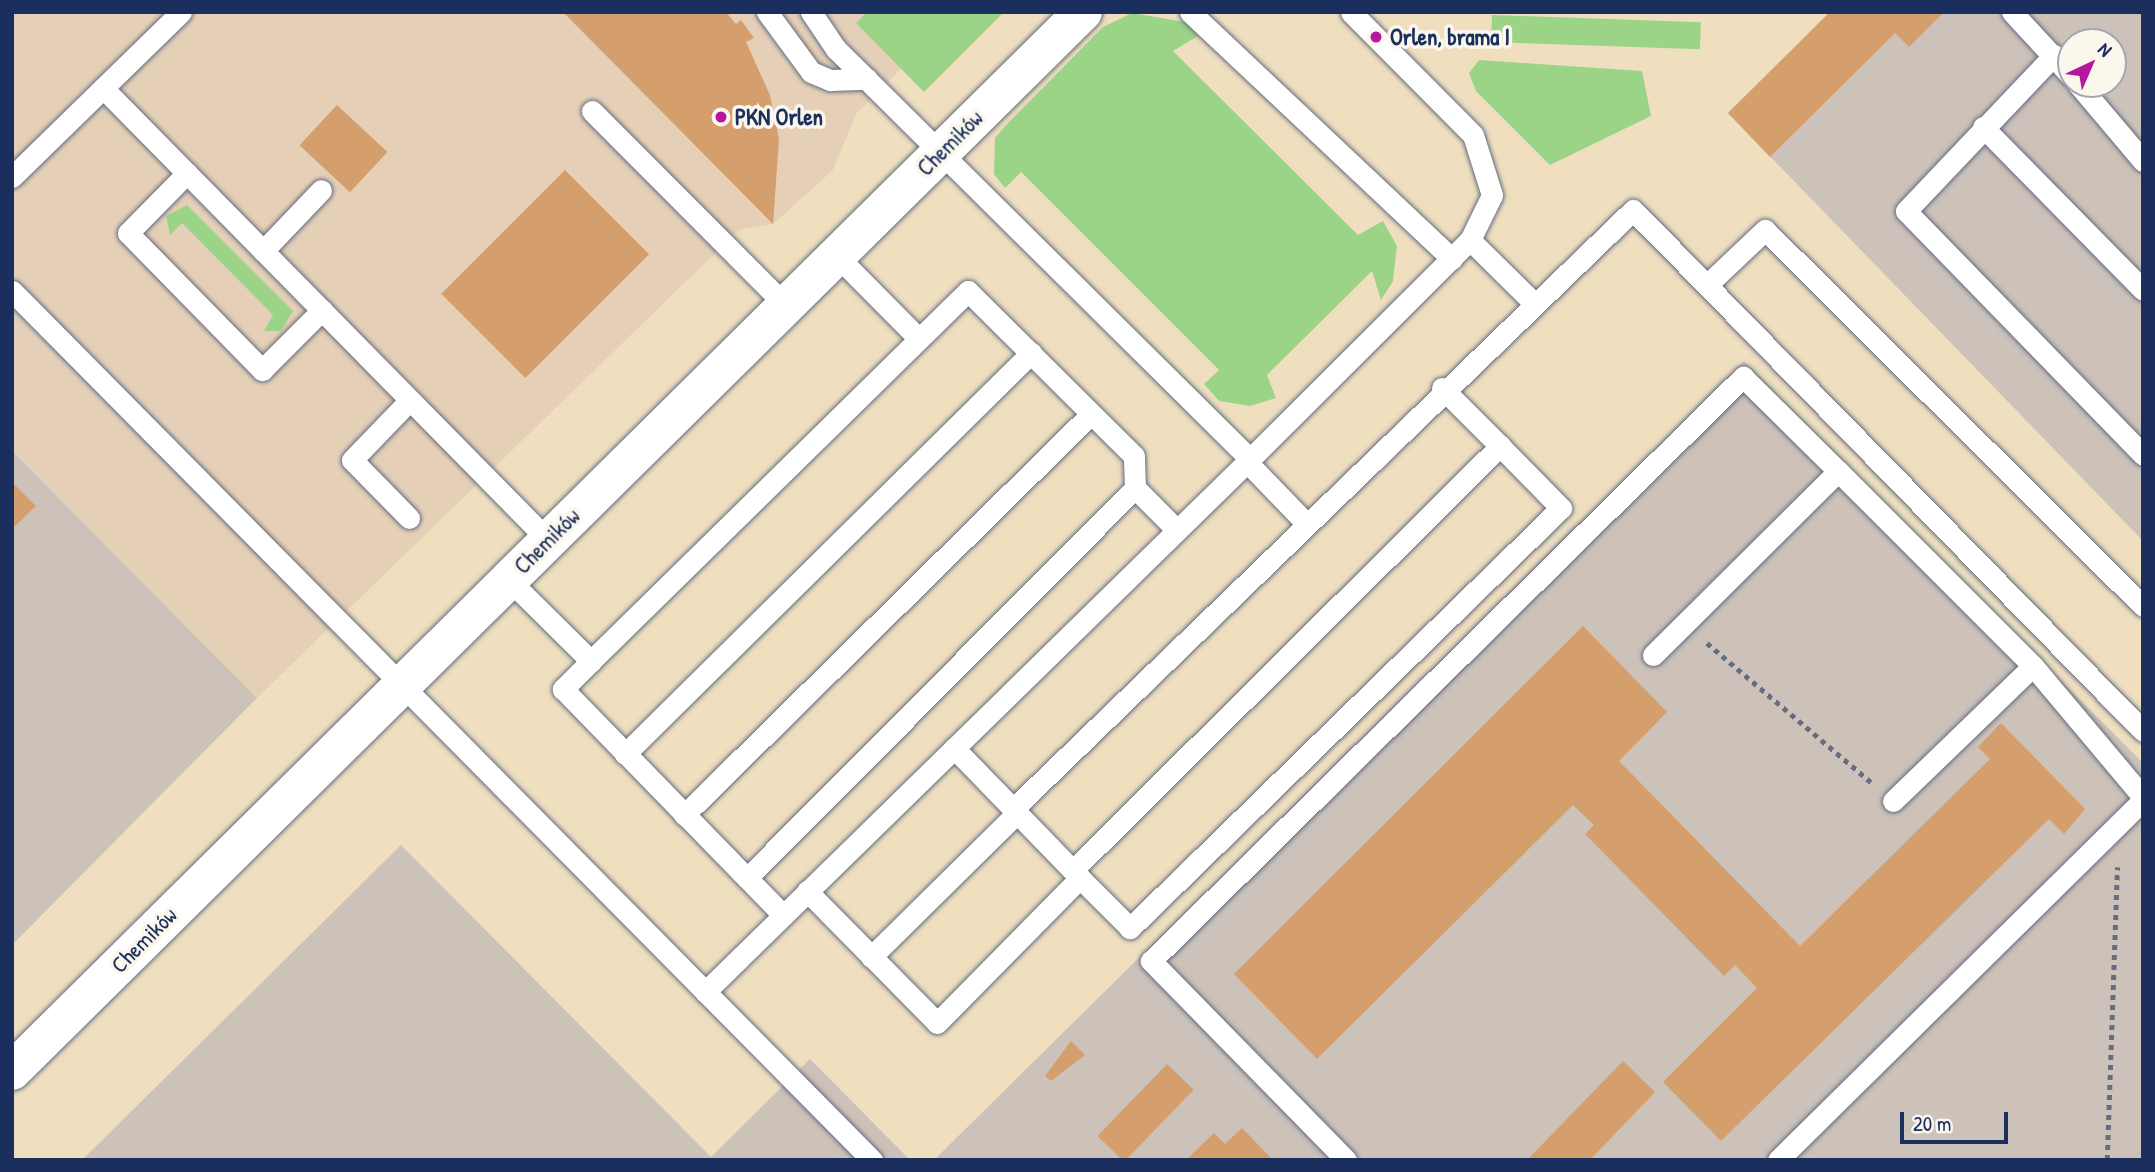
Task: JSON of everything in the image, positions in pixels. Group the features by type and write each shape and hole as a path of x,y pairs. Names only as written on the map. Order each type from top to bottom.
{"street":[{"name":"Chemików","path":"12,1071 1083,12"}],"lane":[{"path":"12,177 181,12"},
{"path":"766,12 811,72 830,80 867,79"},
{"path":"811,12 867,79 1248,461 1305,522"},
{"path":"1191,12 1452,259"},
{"path":"705,992 1470,240 1492,195 1473,135 1351,12"},
{"path":"2012,12 2057,59"},
{"path":"2054,55 1906,211 2143,455"},
{"path":"103,89 548,540"},
{"path":"2090,98 2143,161"},
{"path":"592,111 785,305"},
{"path":"1983,127 2143,289"},
{"path":"187,173 128,233 262,370 322,310"},
{"path":"263,251 321,190"},
{"path":"871,957 1305,522 1442,388 1633,210 2143,731"},
{"path":"1707,285 1765,230 2143,606"},
{"path":"1470,240 1535,304"},
{"path":"836,255 919,339"},
{"path":"12,291 872,1160"},
{"path":"783,915 563,689 968,291 1134,456 1135,488 1177,530"},
{"path":"625,754 1031,354"},
{"path":"1346,1160 1151,961 1743,377 2033,666 2143,798 1778,1160"},
{"path":"954,748 1130,928 1561,508 1442,388"},
{"path":"409,518 352,460 410,400"},
{"path":"684,815 1091,414"},
{"path":"807,891 937,1023 1077,874 1500,446"},
{"path":"1653,655 1682,622 1838,471"},
{"path":"747,878 1135,488"},
{"path":"508,579 591,661"},
{"path":"1893,801 2033,666"}],"path":[{"path":"1682,622 1893,801"},
{"path":"2107,1160 2118,824"}],"shaded area":[{"path":"12,12 958,12 856,114 833,170 773,224 739,230 257,698 12,451"},
{"path":"1830,12 2143,12 2143,541 1728,113"},
{"path":"1744,361 2143,763 2143,1160 934,1160"},
{"path":"12,451 257,698 12,945"},
{"path":"401,845 711,1157 810,1059 910,1160 82,1160"}],"green space":[{"path":"867,12 1004,12 924,92 856,23"},
{"path":"1132,13 1185,22 1198,36 1173,51 1358,235 1383,221 1397,246 1393,281 1381,300 1372,271 1267,375 1276,398 1250,406 1219,401 1204,384 1219,370 1021,172 1005,188 994,174 995,138 1007,124 1103,27"},
{"path":"1492,15 1701,22 1700,49 1491,42"},
{"path":"1479,60 1642,71 1651,116 1550,165 1476,91 1469,73"},
{"path":"187,205 293,311 281,331 264,331 273,315 182,223 170,235 166,216"}],"building":[{"name":"PKN Orlen","path":"563,12 726,12 736,24 741,20 754,38 746,42 770,95 779,139 773,224"},
{"path":"1830,12 1944,12 1909,47 1895,33 1770,157 1728,113"},
{"path":"337,105 387,152 350,192 299,145"},
{"path":"565,170 649,254 525,378 441,294"},
{"path":"12,482 36,506 12,529"},
{"path":"1583,626 1667,712 1619,761 1800,946 1990,759 1978,747 2001,723 2085,809 2064,834 2049,819 1721,1141 1663,1082 1757,988 1735,965 1724,976 1585,834 1594,825 1573,805 1317,1059 1234,974"},
{"path":"1071,1041 1085,1055 1051,1081 1045,1076"},
{"path":"1623,1061 1655,1092 1590,1160 1527,1160"},
{"path":"1167,1064 1194,1090 1126,1160 1122,1160 1098,1136"},
{"path":"1242,1128 1273,1160 1186,1160 1214,1133 1225,1144"}],"place":[{"name":"Orlen, brama I","path":"1376,37"},
{"name":"PKN Orlen","path":"721,117"}]}
